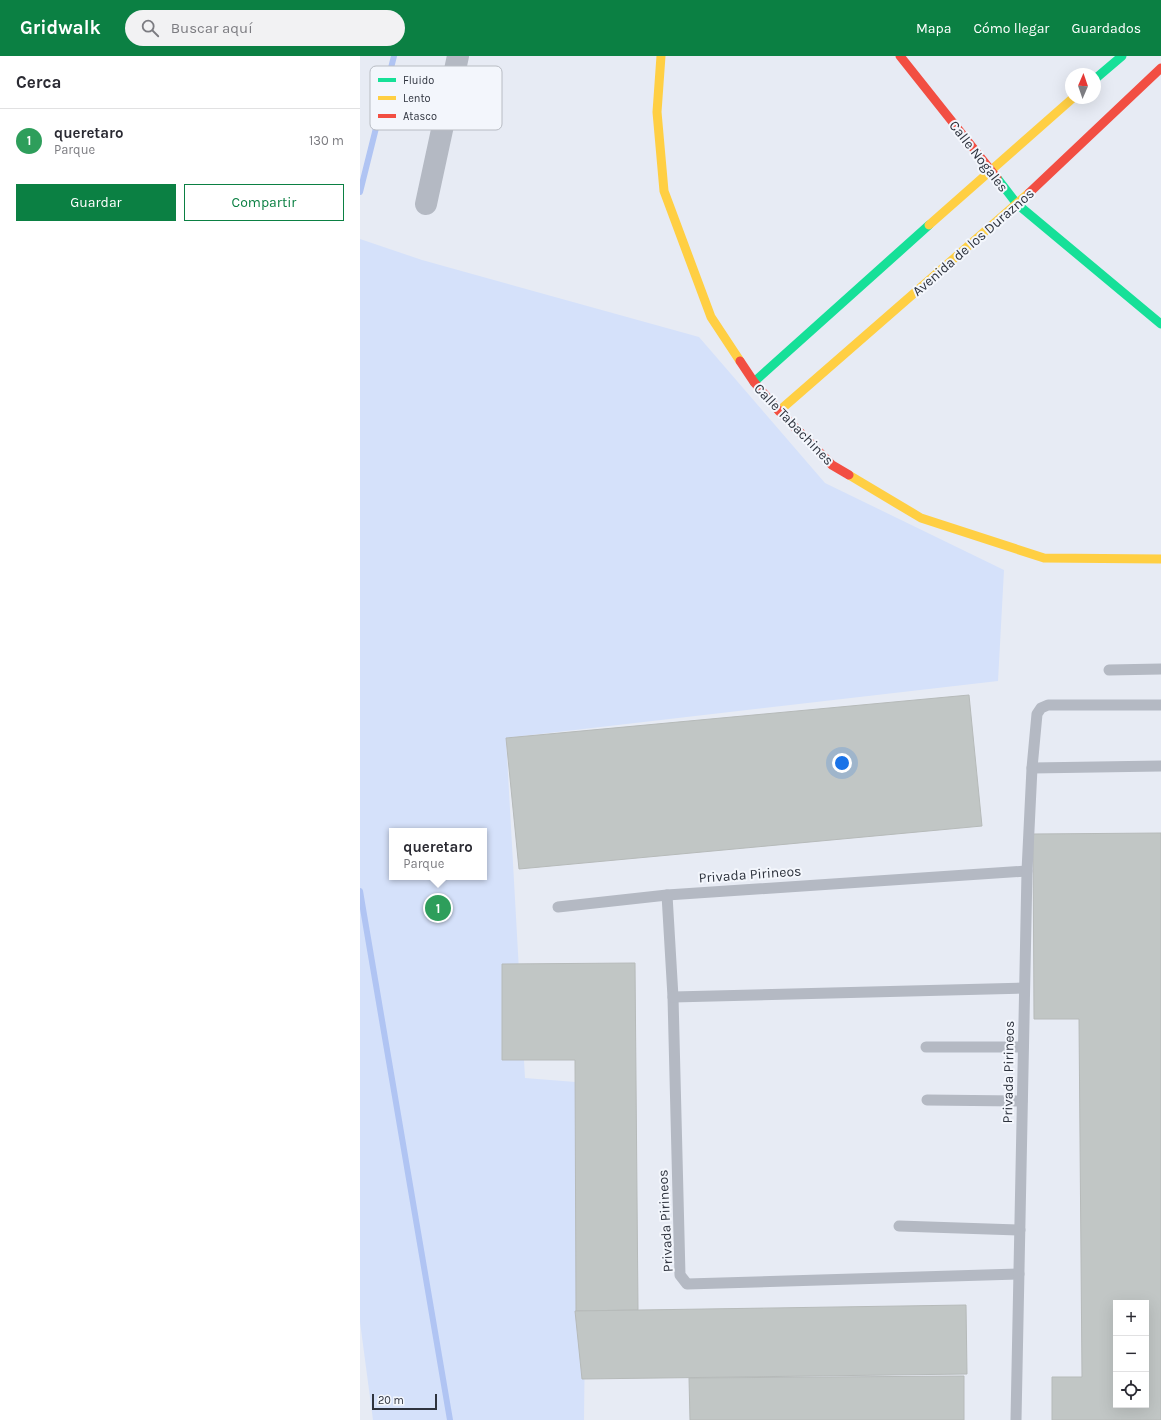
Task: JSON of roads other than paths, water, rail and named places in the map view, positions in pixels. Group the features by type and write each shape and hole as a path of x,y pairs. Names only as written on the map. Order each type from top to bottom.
{"street":[{"path":"456,66 458,56"},
{"name":"Calle Tabachines","path":"661,56 657,112 664,191 711,317 754,382 779,411 832,465 921,518 1044,558 1161,559"},
{"name":"Calle Nogales","path":"900,56 1017,204 1161,324"},
{"path":"1101,74 1122,56"},
{"name":"Avenida de los Duraznos","path":"779,411 1017,204 1161,68"},
{"path":"754,382 990,170 1066,104"},
{"path":"426,204 442,130"}],"lane":[{"path":"1109,670 1161,669"},
{"name":"Privada Pirineos","path":"1016,1420 1027,870 1032,768 1037,714 1041,708 1048,705 1161,705"},
{"path":"1032,768 1161,766"},
{"name":"Privada Pirineos","path":"558,908 667,895 1027,870"},
{"name":"Privada Pirineos","path":"667,895 673,997 680,1275 687,1284 1019,1274"},
{"path":"673,997 1024,988"},
{"path":"926,1046 1023,1047"},
{"path":"926,1100 1022,1101"},
{"path":"899,1226 1020,1230"}],"waterway":[{"path":"392,66 394,56"},
{"path":"360,192 376,130"},
{"path":"360,891 450,1420"}],"place":[{"name":"queretaro","path":"438,908"}]}
